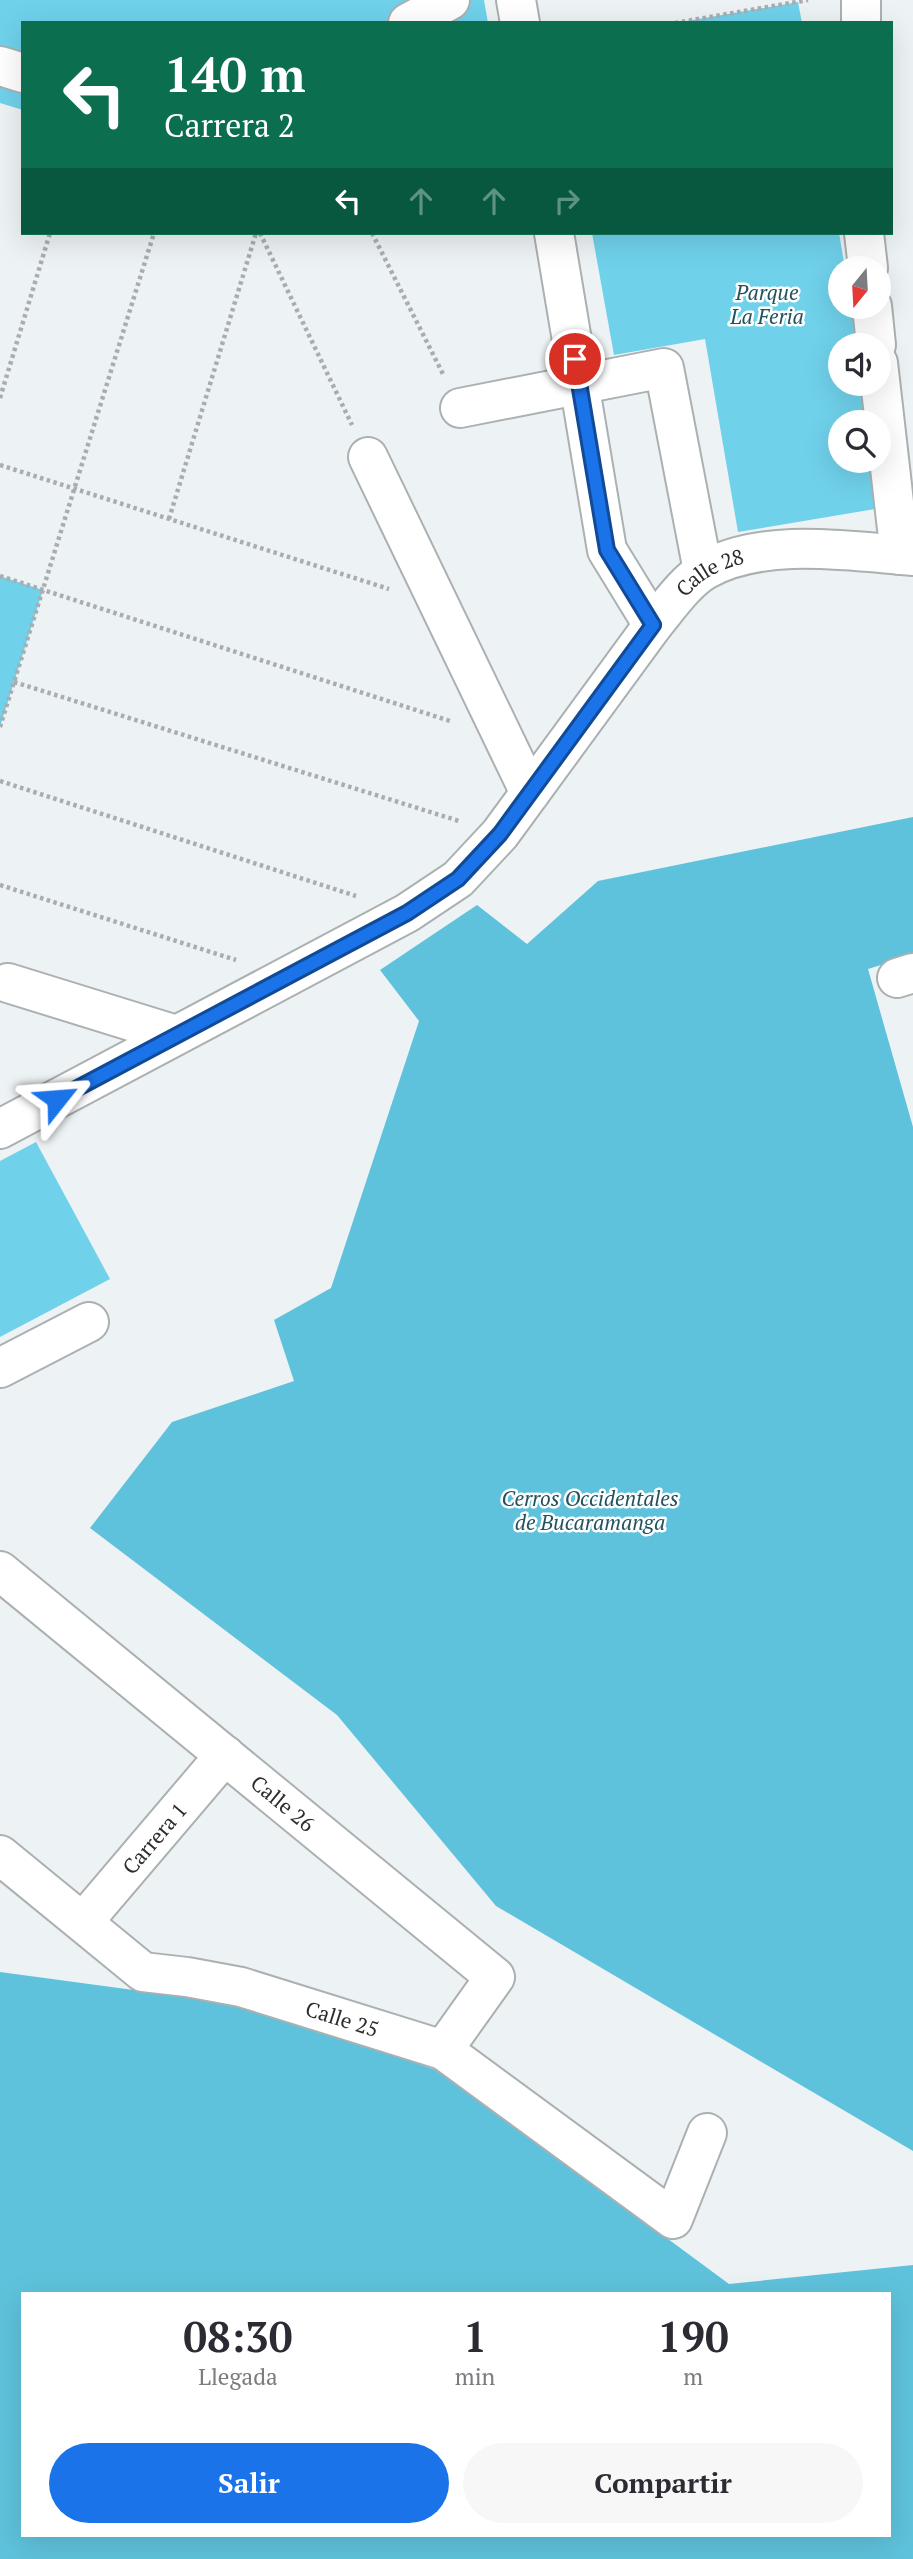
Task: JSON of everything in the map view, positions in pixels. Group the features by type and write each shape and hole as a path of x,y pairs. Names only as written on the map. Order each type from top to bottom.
{"street":[{"path":"412,21 450,0"},
{"path":"516,0 520,21"},
{"path":"861,0 861,21"},
{"path":"0,66 21,72"},
{"path":"554,235 607,550 653,625"},
{"path":"864,235 867,256"},
{"path":"460,408 664,368 703,571"},
{"path":"883,396 907,556"},
{"path":"368,457 530,793"},
{"name":"Calle 28","path":"0,1129 407,913 458,879 500,834 653,625 703,571 733,557 766,550 797,549 907,556"},
{"path":"8,984 176,1035"},
{"path":"0,1368 89,1322"},
{"name":"Calle 26","path":"0,1572 495,1977 443,2050"},
{"name":"Carrera 1","path":"83,1922 225,1755"},
{"name":"Calle 25","path":"0,1855 143,1972 241,1987 443,2050 673,2219 707,2133"}],"path":[{"path":"687,21 808,0"},
{"path":"0,398 49,235"},
{"path":"0,727 153,235"},
{"path":"169,519 257,235"},
{"path":"259,235 368,457"},
{"path":"373,235 460,408"},
{"path":"0,465 440,606"},
{"path":"0,576 504,738"},
{"path":"14,682 500,834"},
{"path":"0,781 407,913"},
{"path":"0,885 286,977"}],"green space":[{"path":"0,0 484,0 488,21 21,21 21,109 0,103"},
{"path":"798,2 802,21 687,21"},
{"name":"Parque La Feria","path":"592,235 839,235 843,256 828,256 828,319 854,319 857,333 828,333 828,396 867,396 870,410 828,410 828,473 880,473 887,507 738,532 705,339 614,355"},
{"path":"0,576 43,590 0,727"},
{"name":"Cerros Occidentales de Bucaramanga","path":"913,817 913,955 868,969 913,1127 913,2151 496,1906 337,1715 90,1528 172,1422 294,1381 274,1320 331,1288 419,1021 380,970 477,905 527,944 598,881"},
{"path":"36,1142 110,1279 0,1337 0,1161"},
{"path":"0,1972 245,2005 442,2072 729,2284 913,2265 913,2559 0,2559"}],"route":[{"path":"57,1099 407,913 458,879 500,834 653,625 607,550 575,359"}]}
